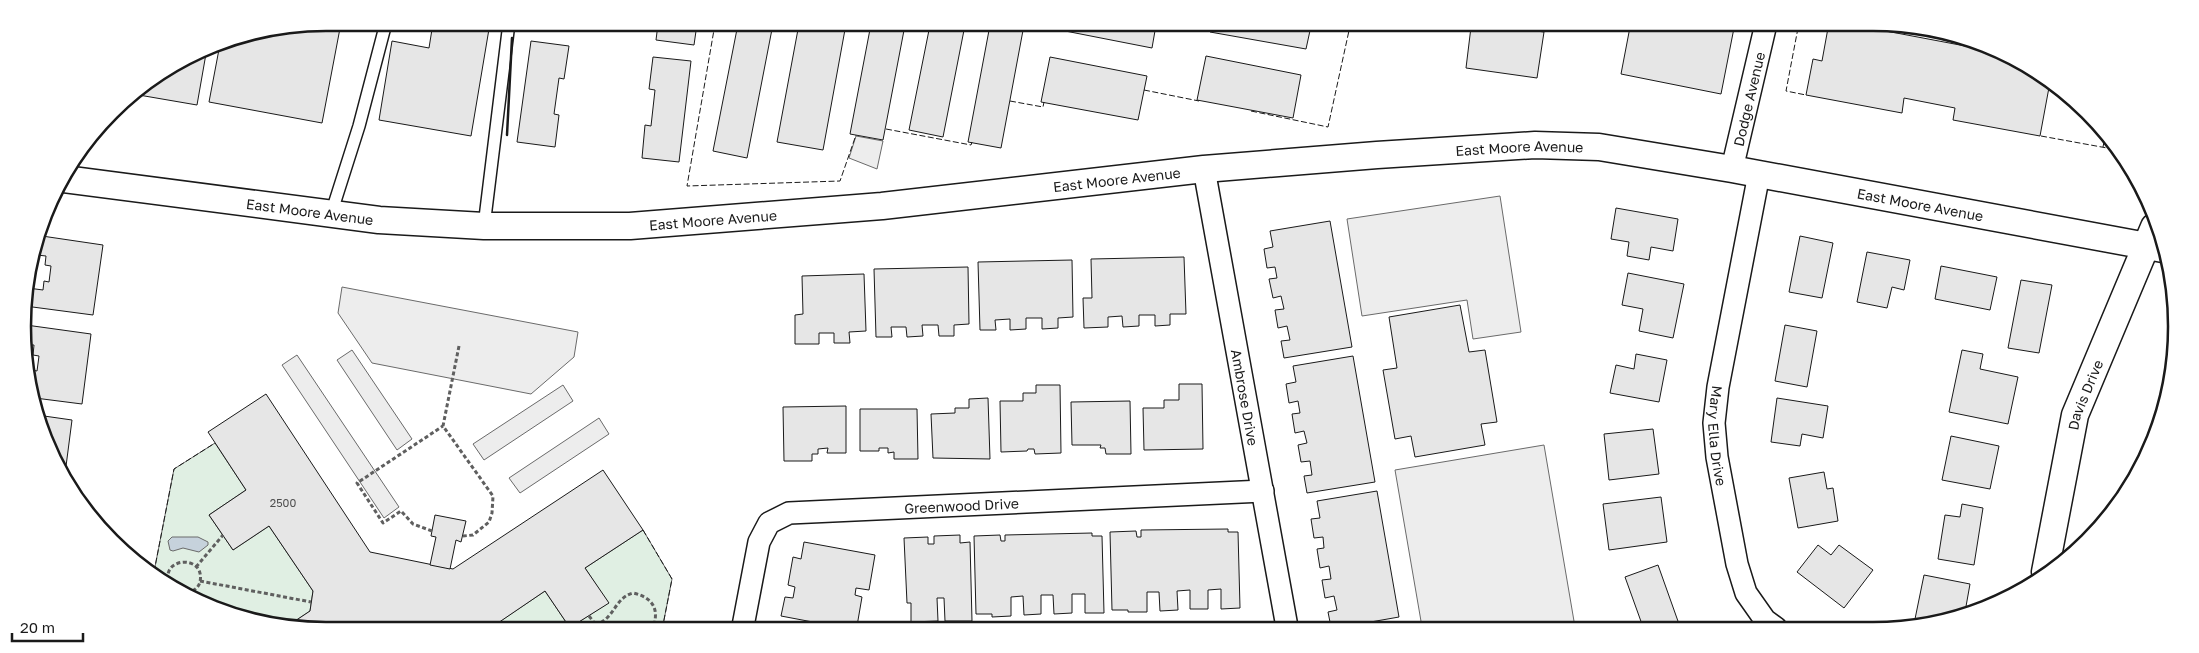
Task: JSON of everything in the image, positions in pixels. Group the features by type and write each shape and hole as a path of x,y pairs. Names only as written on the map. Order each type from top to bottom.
{"street":[{"name":"Dodge Avenue","path":"1732,168 1764,31"},
{"name":"East Moore Avenue","path":"71,180 379,220 484,226 630,226 882,206 1204,169 1472,147 1535,145 1599,147 2155,241"},
{"name":"Ambrose Drive","path":"1204,169 1287,622"},
{"name":"Mary Ella Drive","path":"1759,174 1718,387 1714,423 1717,457 1737,564 1746,593 1768,622"},
{"name":"Davis Drive","path":"2046,565 2075,415 2155,241"},
{"name":"Greenwood Drive","path":"744,622 759,542 769,523 789,513 1263,491"}],"lane":[{"path":"331,214 359,126 384,31"},
{"path":"484,226 508,31"}],"path":[{"path":"432,531 412,524 401,511 383,523 357,483 443,426 459,346"},
{"path":"443,426 493,496 492,513 489,522 474,535 463,536"},
{"path":"196,567 222,534"},
{"path":"168,575 176,563 187,562 196,567 200,576 200,581 195,590"},
{"path":"200,581 311,602"},
{"path":"601,622 612,615 621,598 633,592 651,600 655,608 655,622"},
{"path":"589,616 594,622"}],"green space":[{"path":"215,443 246,490 209,515 233,550 269,526 313,591 310,611 297,620 250,612 196,591 155,567 174,469"},
{"path":"643,530 672,579 664,622 579,622 608,603 585,568"},
{"path":"545,591 566,622 499,622"}],"shaded area":[{"path":"856,136 883,141 877,169 849,158"},
{"path":"1500,196 1521,332 1473,339 1467,300 1362,316 1347,219"},
{"path":"342,287 578,332 574,357 531,394 372,363 338,313"},
{"path":"352,350 412,439 397,450 337,360"},
{"path":"297,355 399,507 384,518 282,365"},
{"path":"563,385 573,401 484,460 473,444"},
{"path":"599,418 609,434 520,493 509,478"},
{"path":"1544,445 1574,622 1421,622 1395,470"},
{"path":"172,537 198,537 208,542 208,545 199,552 183,548 173,551 170,550 168,541"}],"building":[{"path":"339,31 322,123 209,102 218,52 250,41 269,37 307,32"},
{"path":"432,31 489,31 471,136 379,120 392,41 429,48"},
{"path":"657,31 696,31 694,45 656,40"},
{"path":"737,31 772,31 747,158 713,151"},
{"path":"798,31 845,31 823,150 777,142"},
{"path":"870,31 904,31 883,140 850,134"},
{"path":"929,31 964,31 943,137 909,130"},
{"path":"989,31 1023,31 1001,148 968,142"},
{"path":"1065,31 1155,31 1152,48"},
{"path":"1210,31 1310,31 1306,49"},
{"path":"1471,31 1544,32 1537,78 1466,68"},
{"path":"1629,31 1733,31 1721,94 1621,74"},
{"path":"1827,31 1891,32 1967,47 2003,62 2049,90 2040,136 1953,120 1955,108 1904,98 1902,113 1806,95 1813,59 1822,61"},
{"path":"531,41 569,46 564,79 559,78 554,114 559,115 555,147 517,142"},
{"path":"1206,56 1301,75 1293,118 1197,100"},
{"path":"653,57 691,61 679,162 642,158 645,125 651,126 655,90 649,89"},
{"path":"1050,57 1147,76 1138,120 1041,102"},
{"path":"205,58 197,105 143,96 162,81"},
{"path":"1616,208 1678,219 1673,251 1651,247 1649,260 1627,256 1629,242 1611,239"},
{"path":"1330,221 1352,347 1284,358 1281,341 1290,340 1287,326 1278,328 1275,310 1284,309 1281,296 1273,298 1269,279 1277,278 1275,267 1267,268 1264,249 1273,247 1270,231"},
{"path":"1800,236 1833,243 1822,298 1789,292"},
{"path":"45,237 103,245 93,315 32,307 34,289 43,290 44,281 49,282 51,266 45,265 46,256 40,255"},
{"path":"1867,252 1910,260 1904,290 1892,287 1887,308 1857,302"},
{"path":"1184,257 1186,314 1170,314 1170,325 1155,326 1155,315 1139,315 1139,326 1123,327 1122,316 1108,317 1108,327 1084,328 1083,298 1092,298 1091,259"},
{"path":"1072,260 1073,317 1058,318 1058,328 1042,329 1042,318 1026,318 1026,329 1010,330 1010,319 995,320 996,330 980,330 978,262"},
{"path":"1941,266 1997,277 1990,310 1935,299"},
{"path":"968,267 969,324 954,325 954,336 939,336 938,325 922,325 923,336 907,337 906,327 891,327 892,337 876,337 874,269"},
{"path":"1628,273 1684,284 1673,338 1639,331 1643,309 1622,305"},
{"path":"864,274 866,331 849,332 850,343 834,343 834,333 819,333 819,344 795,344 795,315 803,314 802,276"},
{"path":"2021,280 2052,285 2039,353 2008,348"},
{"path":"1460,305 1469,352 1485,350 1497,422 1481,424 1485,445 1415,457 1411,436 1395,439 1383,370 1397,368 1389,317"},
{"path":"1785,325 1817,331 1807,387 1775,381"},
{"path":"31,326 91,334 82,404 40,399 35,371 37,371 39,356 33,355 34,345 32,345"},
{"path":"1962,350 1983,354 1980,369 2018,377 2008,424 1949,412"},
{"path":"1636,354 1667,360 1659,402 1610,393 1616,365 1634,369"},
{"path":"1353,356 1375,482 1307,493 1304,476 1312,475 1310,461 1301,462 1298,445 1307,443 1304,431 1295,433 1292,414 1300,413 1298,401 1289,403 1286,384 1296,382 1293,366"},
{"path":"1179,384 1202,384 1203,449 1144,450 1143,408 1164,408 1164,400 1179,400"},
{"path":"1036,385 1060,385 1061,453 1035,454 1034,449 1001,452 1000,401 1023,401 1023,393 1036,393"},
{"path":"266,394 370,552 453,569 603,470 643,530 585,568 609,603 579,622 566,622 545,591 499,622 326,622 297,620 310,611 313,591 269,526 233,550 209,515 246,490 208,432"},
{"path":"988,398 990,459 933,458 931,414 955,413 955,408 969,408 969,399"},
{"path":"1777,398 1828,406 1823,438 1802,434 1800,446 1771,442"},
{"path":"1130,401 1131,454 1106,454 1105,448 1100,448 1101,445 1072,445 1071,402"},
{"path":"846,406 846,453 827,453 828,448 818,449 818,454 812,454 812,461 784,461 783,407"},
{"path":"860,409 917,409 918,459 894,459 894,452 888,453 888,448 879,448 879,451 860,451"},
{"path":"45,416 72,420 66,465"},
{"path":"1653,429 1659,474 1609,480 1604,434"},
{"path":"1951,436 1999,446 1990,489 1942,480"},
{"path":"1824,472 1827,489 1833,488 1838,521 1798,528 1789,478"},
{"path":"1377,491 1399,617 1370,622 1330,622 1328,612 1337,610 1334,596 1325,598 1322,580 1331,579 1329,566 1320,568 1317,549 1324,548 1323,537 1314,538 1311,519 1320,518 1317,501"},
{"path":"1661,497 1667,542 1609,550 1603,504"},
{"path":"1962,504 1983,508 1974,565 1938,559 1945,515 1960,517"},
{"path":"435,515 466,521 461,542 456,540 450,569 430,565 436,537 431,536"},
{"path":"1228,529 1228,532 1238,532 1240,608 1221,609 1221,589 1208,590 1208,609 1190,609 1190,590 1177,591 1178,610 1160,611 1159,592 1147,592 1147,612 1112,610 1110,532 1136,531 1137,537 1141,537 1141,530"},
{"path":"1092,533 1092,536 1102,536 1104,613 1085,613 1085,594 1072,594 1072,613 1054,614 1053,595 1041,595 1041,614 1024,615 1023,596 1011,597 1011,616 992,617 992,614 976,614 974,536 1000,535 1001,541 1005,541 1005,535"},
{"path":"960,535 960,543 970,542 972,621 945,621 944,598 937,598 938,621 911,622 911,603 907,603 904,538 928,537 928,544 934,544 934,536"},
{"path":"804,542 875,555 869,590 856,588 855,595 862,597 858,622 813,622 781,616 785,597 793,598 795,587 788,585 793,557 801,559"},
{"path":"1818,545 1831,555 1839,545 1873,570 1844,608 1797,572"},
{"path":"1658,565 1678,622 1641,622 1625,577"},
{"path":"1924,575 1970,584 1966,606 1949,612 1915,618"}],"fence":[{"path":"714,31 687,186 840,181 856,135"},
{"path":"1251,111 1328,127 1349,31"},
{"path":"1797,31 1786,91 1806,95"},
{"path":"1144,90 1199,101"},
{"path":"1010,101 1043,107 1044,102"},
{"path":"886,129 971,145 972,142"},
{"path":"2041,136 2108,148"},
{"path":"155,567 174,469 215,443"},
{"path":"643,530 672,579 664,622"}],"wall":[{"path":"507,135 512,38"}]}
